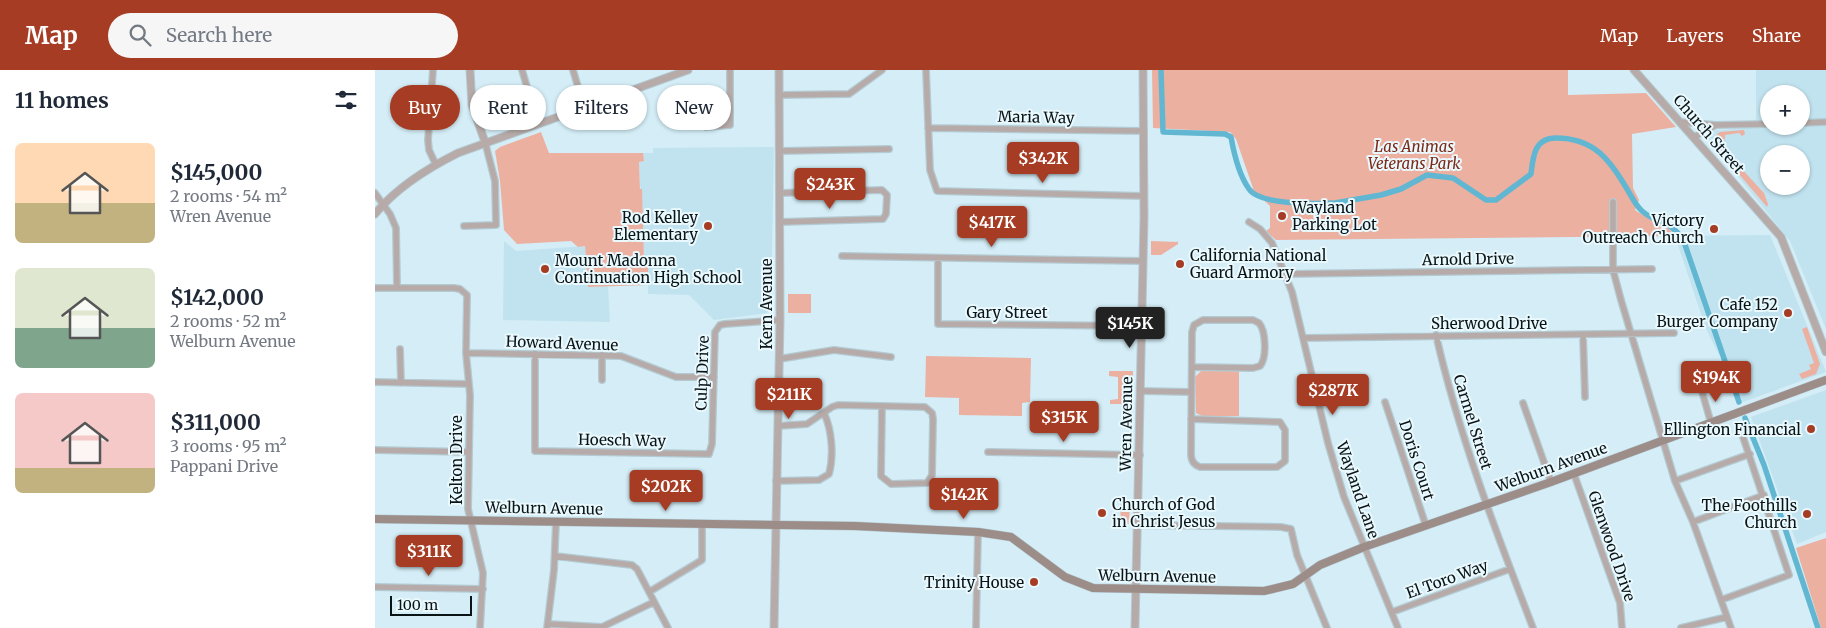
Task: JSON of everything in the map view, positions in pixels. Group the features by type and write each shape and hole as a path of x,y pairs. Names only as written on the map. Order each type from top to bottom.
{"main road":[{"name":"Welburn Avenue","path":"375,519 775,525 979,532 1011,536 1065,577 1086,587 1135,590 1264,591 1285,587 1305,576 1320,564 1364,547 1551,482 1826,380"}],"street":[{"path":"433,70 428,140 429,150 436,165"},
{"path":"464,226 496,225 495,180 485,142 472,105 469,70"},
{"path":"522,70 526,85"},
{"path":"573,70 577,85"},
{"path":"646,85 688,70"},
{"path":"730,70 730,85"},
{"name":"Kern Avenue","path":"774,628 780,320 779,70"},
{"path":"779,95 849,94 882,70"},
{"path":"926,70 928,128 933,184 937,191 949,193 1144,196"},
{"name":"Wren Avenue","path":"1135,628 1144,196 1143,70"},
{"name":"Church Street","path":"1634,70 1781,237 1826,352"},
{"path":"1680,122 1716,125 1760,124"},
{"path":"1810,123 1826,122"},
{"path":"1694,137 1716,125"},
{"name":"Maria Way","path":"928,128 1144,131"},
{"path":"375,214 379,205 436,165 485,142 520,130"},
{"path":"780,151 889,148"},
{"path":"780,193 882,190 887,195 886,218 780,222"},
{"path":"375,193 379,205 390,214 396,228 397,288 375,288"},
{"path":"1613,202 1613,270 1630,333 1675,481 1693,522 1731,628"},
{"name":"Wayland Lane","path":"1249,222 1260,229 1271,243 1285,274 1305,338 1328,443 1344,497 1398,628"},
{"path":"842,256 1142,261"},
{"name":"Gary Street","path":"938,258 938,324 1142,326"},
{"name":"Arnold Drive","path":"1285,274 1652,269"},
{"name":"Kelton Drive","path":"397,288 453,288 464,291 467,299 466,353 469,384 470,520 481,564 483,589 480,628"},
{"name":"Culp Drive","path":"709,454 712,444 715,332 720,325 780,320"},
{"path":"1191,419 1276,420 1283,424 1285,430 1285,457 1280,466 1200,467 1193,462 1191,454 1191,419 1191,392 1192,329 1195,323 1203,320 1253,320 1261,324 1264,357 1259,366 1253,368 1192,367"},
{"name":"Sherwood Drive","path":"1305,338 1674,333"},
{"name":"Carmel Street","path":"1436,335 1450,397 1510,569 1533,628"},
{"path":"1583,335 1585,396"},
{"path":"401,349 401,383"},
{"path":"779,359 834,350 891,357"},
{"name":"Howard Avenue","path":"466,353 603,355 635,360 655,370 676,377 713,377"},
{"name":"Hoesch Way","path":"535,354 535,450 709,454"},
{"path":"602,380 603,355"},
{"path":"375,382 469,384"},
{"path":"1701,388 1711,423"},
{"path":"1141,392 1191,392"},
{"name":"Doris Court","path":"1385,402 1426,526"},
{"path":"1523,403 1551,482"},
{"path":"778,426 807,424 832,406 838,405 882,406 925,407 932,413 933,419 930,480 927,483 891,484 881,476 882,406"},
{"path":"777,481 819,480 829,474 831,468 830,426 824,413"},
{"path":"1721,600 1789,575 1764,495 1739,425"},
{"path":"375,450 469,452"},
{"path":"988,452 1140,455"},
{"path":"1675,481 1750,454"},
{"name":"Glenwood Drive","path":"1573,474 1620,603 1622,628"},
{"path":"1693,522 1764,495"},
{"path":"556,522 555,556 547,626 602,628 654,602"},
{"path":"649,592 702,560 702,524"},
{"path":"1138,524 1288,528 1294,534 1297,555 1327,628"},
{"path":"975,628 979,532"},
{"path":"555,556 632,565 637,569 668,628"},
{"name":"El Toro Way","path":"1392,612 1510,569"},
{"path":"375,587 483,589"},
{"path":"1681,628 1727,617"}],"shaded area":[{"path":"1756,70 1826,70 1826,329 1790,241 1708,139 1716,130 1744,128 1756,119"},
{"name":"Rod Kelley Elementary","path":"774,147 771,306 767,313 714,320 689,295 648,294 648,263 644,263 639,162 644,161 643,153 653,153 653,148"},
{"path":"1770,235 1826,372 1743,402 1706,329 1675,236"},
{"name":"Mount Madonna Continuation High School","path":"504,241 516,251 585,246 588,287 608,286 610,322 503,320"},
{"path":"1826,390 1826,532 1797,544 1751,417"}],"green space":[{"name":"Las Animas Veterans Park","path":"1152,70 1568,70 1568,95 1646,93 1676,127 1632,134 1633,188 1639,200 1635,210 1667,227 1675,236 1276,240 1266,231 1270,228 1270,206 1254,191 1236,139 1230,132 1153,128"},
{"path":"1744,130 1745,134 1742,136 1739,133 1725,135 1724,146 1728,154 1760,189 1760,195 1765,195 1768,204 1767,207 1715,146 1714,137 1720,132"},
{"path":"541,132 549,153 643,153 644,161 639,162 640,189 642,189 644,262 648,263 648,285 588,287 585,246 578,247 571,241 517,244 504,230 500,181 495,151 500,147"},
{"path":"1151,241 1178,241 1178,244 1161,255 1151,255"},
{"path":"788,294 811,294 811,313 788,313"},
{"path":"1807,327 1820,364 1816,374 1802,379 1799,374 1811,369 1809,365 1814,363 1802,329"},
{"path":"926,356 1031,358 1030,402 1022,403 1022,416 959,415 959,398 925,397"},
{"path":"1109,371 1133,371 1132,404 1110,404 1110,400 1118,399 1118,377 1109,376"},
{"path":"1201,371 1239,371 1239,416 1202,416 1196,413 1195,377"},
{"path":"1130,503 1129,524 1121,522 1120,505"},
{"path":"1826,538 1826,628 1821,628 1796,548"}],"waterway":[{"path":"1161,70 1163,132 1225,134 1231,137 1242,177 1249,189 1255,194 1275,201 1332,203"},
{"path":"1335,203 1381,195 1401,189 1427,175 1453,178 1486,200 1496,200 1531,174 1534,155 1543,141 1556,138 1569,139 1591,146 1607,160 1621,178 1635,204 1648,215 1673,228 1683,239 1739,402"},
{"path":"1745,418 1764,465 1818,628"}],"place":[{"name":"Wayland Parking Lot","path":"1282,216"},
{"name":"Rod Kelley Elementary","path":"708,226"},
{"name":"Victory Outreach Church","path":"1714,229"},
{"name":"California National Guard Armory","path":"1180,264"},
{"name":"Mount Madonna Continuation High School","path":"545,269"},
{"name":"Cafe 152 Burger Company","path":"1788,313"},
{"name":"Ellington Financial","path":"1811,429"},
{"name":"Church of God in Christ Jesus","path":"1102,513"},
{"name":"The Foothills Church","path":"1807,514"},
{"name":"Trinity House","path":"1034,582"}]}
